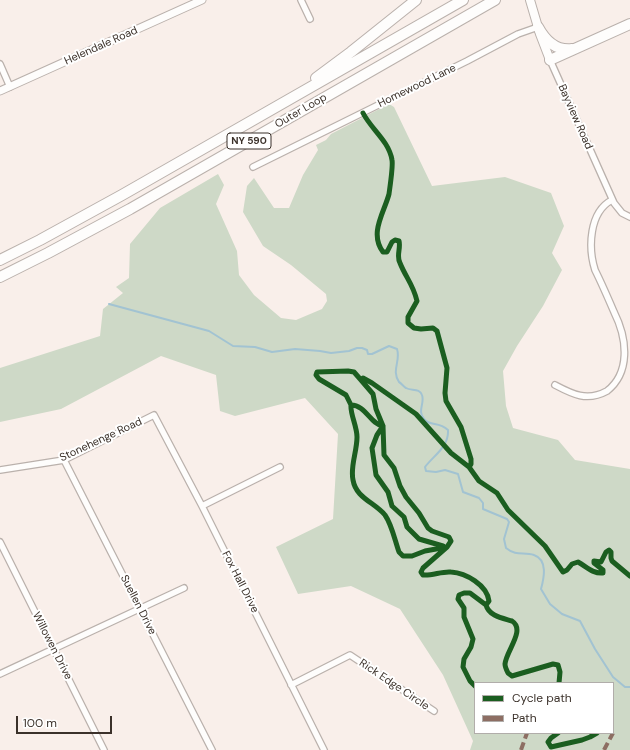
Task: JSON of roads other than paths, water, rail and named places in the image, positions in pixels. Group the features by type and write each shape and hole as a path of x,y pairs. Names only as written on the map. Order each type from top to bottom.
{"highway":[{"path":"238,129 277,105 336,64 416,0"},
{"name":"Outer Loop","path":"0,260 112,201 463,0"},
{"name":"Outer Loop","path":"0,277 48,254 130,209 494,0"},
{"path":"550,60 630,24"},
{"path":"538,27 548,40 557,47 568,50 576,48"}],"main road":[{"name":"Bayview Road","path":"530,0 550,60"}],"street":[{"name":"Helendale Road","path":"0,91 202,0"},
{"path":"301,0 310,19"},
{"name":"Homewood Lane","path":"253,167 467,61 518,34 538,27"},
{"name":"Bayview Road","path":"550,60 612,200 619,210 630,217"},
{"path":"0,64 10,87"},
{"path":"555,385 572,394 588,396 596,395 612,389 619,383 627,372 629,362 627,342 592,260 592,235 600,210 605,204 612,200"},
{"name":"Stonehenge Road","path":"0,470 64,460 154,415"},
{"name":"Fox Hall Drive","path":"154,415 202,506 324,750"},
{"name":"Suellen Drive","path":"64,460 212,750"},
{"path":"202,506 280,467"},
{"name":"Willowen Drive","path":"0,542 104,750"},
{"path":"0,674 184,588"},
{"name":"Rick Edge Circle","path":"291,685 350,655 434,711"}],"waterway":[{"path":"109,304 209,331 233,346 255,347 272,352 295,349 331,353 362,348 367,350 368,354 372,354 389,346 397,349 398,358 396,373 399,382 406,388 417,390 421,393 423,398 421,413 424,419 429,423 444,427 448,430 448,436 444,446 425,467 426,471 436,472 445,470 458,474 463,492 479,498 483,503 483,509 507,519 509,522 504,539 506,548 517,553 530,554 538,557 544,570 541,589 550,604 562,614 580,621 595,649 613,677 625,687 630,687"}]}
